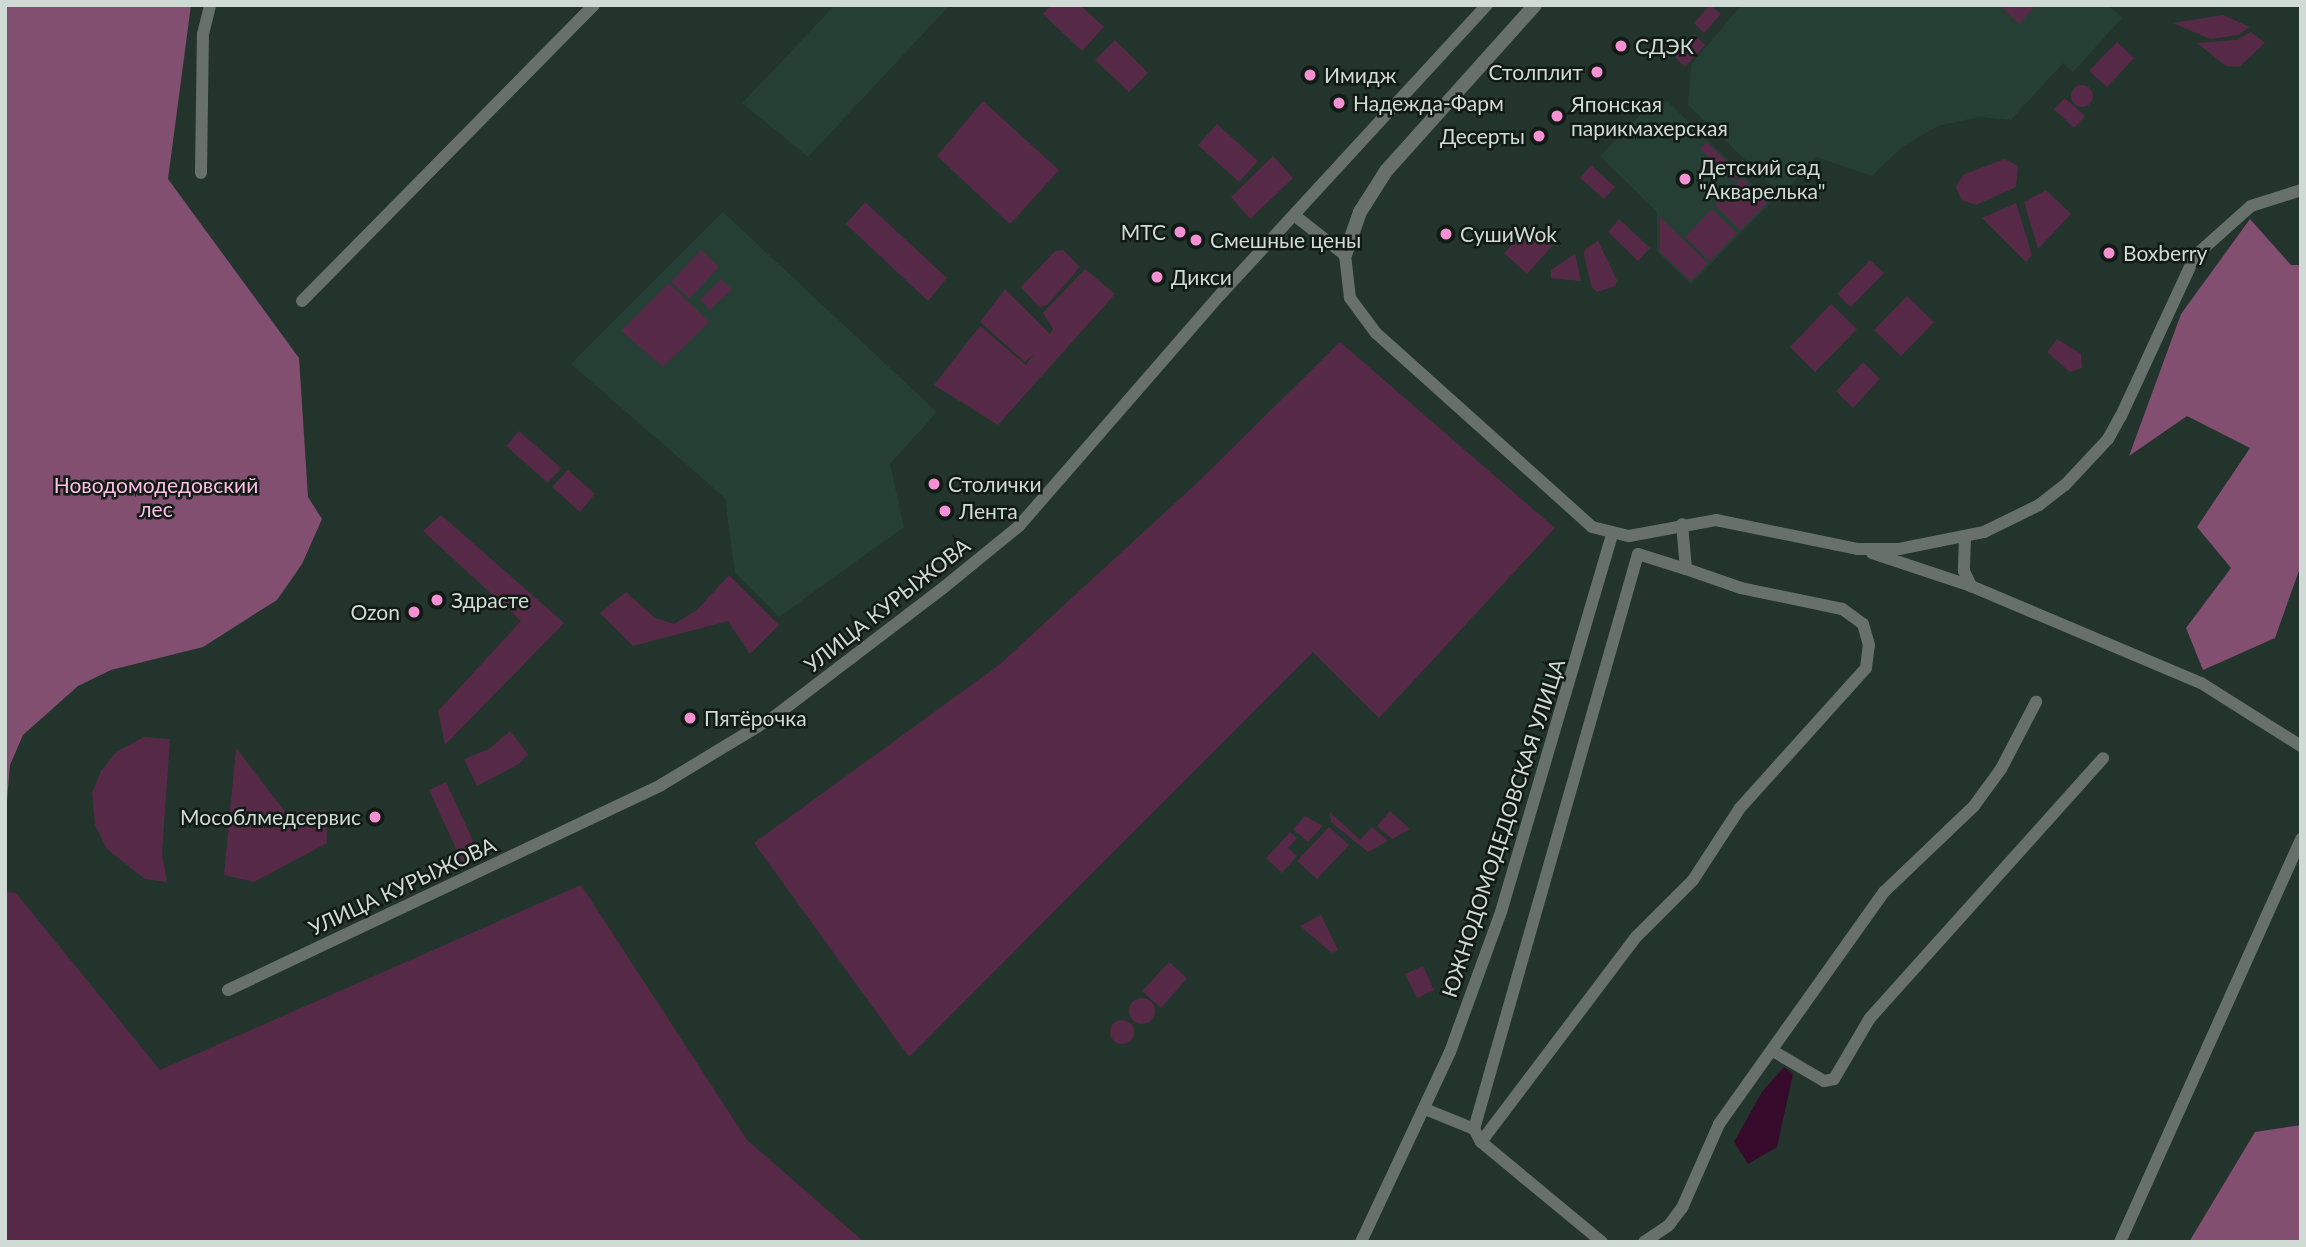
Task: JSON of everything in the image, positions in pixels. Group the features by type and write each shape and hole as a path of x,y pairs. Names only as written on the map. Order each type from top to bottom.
{"street":[{"path":"201,173 204,34 211,5"},
{"path":"302,301 594,5"},
{"name":"УЛИЦА КУРЫЖОВА","path":"228,990 661,785 775,716 1018,526 1294,215 1487,5"},
{"path":"1535,5 1372,190 1345,254 1350,298 1376,333 1592,527 1629,536 1682,524 1740,522 1863,550 1971,586 2201,683 2301,746"},
{"path":"1863,550 1927,547 1965,538 2039,505 2088,462 2108,439 2133,396 2195,256 2251,206 2301,190"},
{"path":"1294,215 1345,254"},
{"path":"1682,524 1686,569"},
{"name":"ЮЖНОДОМОДЕДОВСКАЯ УЛИЦА","path":"1361,1242 1425,1109 1501,912 1612,534"},
{"path":"1965,538 1964,571 1971,586"},
{"path":"1480,1142 1637,936 1693,880 1740,808 1866,668 1869,645 1863,624 1842,609 1741,588 1638,554 1474,1129 1480,1142 1602,1242"},
{"path":"1644,1242 1669,1225 1682,1208 1719,1124 1884,892 1974,806 2001,769 2036,702"},
{"path":"1773,1051 1824,1081 1834,1079 1870,1018 2103,758"},
{"path":"2120,1242 2301,839"},
{"path":"1425,1109 1474,1129"}],"shaded area":[{"path":"835,5 950,5 808,157 742,103"},
{"path":"1051,5 1080,5 1104,27 1082,51 1043,14"},
{"path":"1710,5 1721,14 1704,33 1694,23"},
{"path":"1741,5 2108,5 2122,18 2073,72 2063,63 2011,120 1979,117 1938,126 1902,147 1872,176 1816,157 1782,195 1688,105 1691,65"},
{"path":"1999,5 2036,5 2019,24"},
{"path":"2223,15 2250,27 2238,35 2210,39 2173,23"},
{"path":"2251,32 2265,43 2239,67 2226,66 2197,43 2236,40"},
{"path":"1695,35 1705,45 1685,67 1675,57"},
{"path":"1115,40 1148,73 1129,92 1095,60"},
{"path":"2117,42 2134,58 2107,87 2089,71"},
{"path":"2082,85 2090,88 2093,96 2090,104 2082,107 2074,104 2071,96 2074,88"},
{"path":"2065,98 2085,116 2074,128 2054,109"},
{"path":"983,101 1059,170 1010,224 937,156"},
{"name":"Детский сад \"Акварелька\"","path":"1667,101 1771,202 1691,284 1657,251 1657,212 1600,156 1651,103"},
{"path":"1217,124 1258,161 1239,182 1198,145"},
{"path":"1707,142 1739,174 1733,181 1700,149"},
{"path":"1273,156 1293,178 1250,219 1231,197"},
{"path":"2004,159 2018,166 2016,187 1976,205 1961,200 1956,187 1963,175"},
{"path":"1591,165 1615,187 1604,199 1580,178"},
{"path":"1742,178 1767,203 1740,230 1715,205"},
{"path":"2046,190 2071,214 2038,249 2024,202"},
{"path":"865,202 947,278 928,301 846,224"},
{"path":"2016,203 2032,255 2026,262 1982,218"},
{"path":"1712,209 1737,233 1710,261 1685,237"},
{"path":"723,212 937,412 890,464 904,527 779,617 735,573 725,498 571,364"},
{"path":"1660,217 1708,263 1691,281 1660,252"},
{"path":"1619,219 1650,248 1638,261 1608,232"},
{"path":"1531,225 1553,245 1527,274 1504,253"},
{"path":"1598,241 1617,280 1615,286 1597,292 1592,288 1584,255 1585,249"},
{"path":"701,250 719,267 689,299 671,282"},
{"path":"1063,250 1080,267 1047,305 1039,307 1021,287 1055,251"},
{"path":"1575,254 1581,281 1551,278 1551,270"},
{"path":"1870,260 1884,273 1851,307 1837,294"},
{"path":"1085,269 1115,294 998,425 934,385 980,326 1026,365 1034,354 1025,362 980,322 1005,289 1050,334 1053,329 1043,313"},
{"path":"721,279 732,289 710,310 700,300"},
{"path":"669,283 709,322 663,367 621,331"},
{"path":"1907,296 1934,322 1901,356 1874,330"},
{"path":"1831,304 1857,329 1815,372 1790,347"},
{"path":"2057,339 2081,354 2082,368 2070,372 2047,352"},
{"path":"1340,342 1555,528 1379,718 1313,652 909,1057 754,843 999,665 1198,482"},
{"path":"1863,362 1880,379 1853,408 1836,391"},
{"path":"519,431 561,468 548,483 506,446"},
{"path":"568,470 595,494 580,512 552,487"},
{"path":"441,515 564,623 445,745 438,711 521,621 423,531"},
{"path":"729,575 779,625 750,654 728,621 633,646 600,613 626,592 655,618 674,624 697,610"},
{"path":"510,731 528,754 519,764 477,786 464,759 489,749"},
{"path":"144,737 170,739 162,853 167,882 145,879 107,849 95,825 92,793 101,771 116,752"},
{"path":"236,748 286,813 326,810 327,843 254,882 224,875"},
{"path":"446,782 481,858 464,866 429,790"},
{"path":"1390,811 1410,829 1392,839 1377,826"},
{"path":"1330,812 1360,840 1372,827 1388,841 1368,852 1331,822"},
{"path":"1305,816 1323,826 1308,842 1293,829"},
{"path":"1329,827 1349,845 1317,879 1297,861"},
{"path":"1290,832 1297,838 1288,848 1297,856 1282,873 1266,858"},
{"path":"581,885 747,1140 864,1242 5,1242 5,892 16,893 160,1070"},
{"path":"1321,915 1338,950 1332,953 1300,926"},
{"path":"1169,962 1187,978 1161,1008 1142,991"},
{"path":"1423,966 1434,990 1417,998 1405,974"},
{"path":"1142,998 1151,1002 1155,1011 1151,1020 1142,1024 1133,1020 1129,1011 1133,1002"},
{"path":"1122,1020 1133,1027 1134,1032 1127,1043 1122,1044 1111,1037 1110,1032 1117,1021"},
{"path":"1784,1067 1793,1074 1777,1147 1748,1164 1734,1142 1762,1092"}],"green space":[{"name":"Новодомодедовский лес","path":"5,5 191,5 168,179 299,358 308,497 322,519 302,564 277,600 203,647 111,670 78,686 23,735 10,765 5,824"},
{"path":"2250,219 2291,265 2301,265 2301,565 2275,638 2203,670 2186,628 2231,568 2197,527 2250,448 2187,416 2129,456 2181,314"},
{"path":"2301,1125 2301,1242 2189,1242 2255,1132"}],"place":[{"name":"СДЭК","path":"1621,46"},
{"name":"Столплит","path":"1597,72"},
{"name":"Имидж","path":"1310,75"},
{"name":"Надежда-Фарм","path":"1339,103"},
{"name":"Японская парикмахерская","path":"1557,116"},
{"name":"Десерты","path":"1539,136"},
{"name":"Детский сад \"Акварелька\"","path":"1685,179"},
{"name":"МТС","path":"1180,232"},
{"name":"СушиWok","path":"1446,234"},
{"name":"Смешные цены","path":"1196,240"},
{"name":"Boxberry","path":"2109,253"},
{"name":"Дикси","path":"1157,277"},
{"name":"Столички","path":"934,484"},
{"name":"Лента","path":"945,511"},
{"name":"Здрасте","path":"437,600"},
{"name":"Ozon","path":"414,612"},
{"name":"Пятёрочка","path":"690,718"},
{"name":"Мособлмедсервис","path":"375,817"}]}
